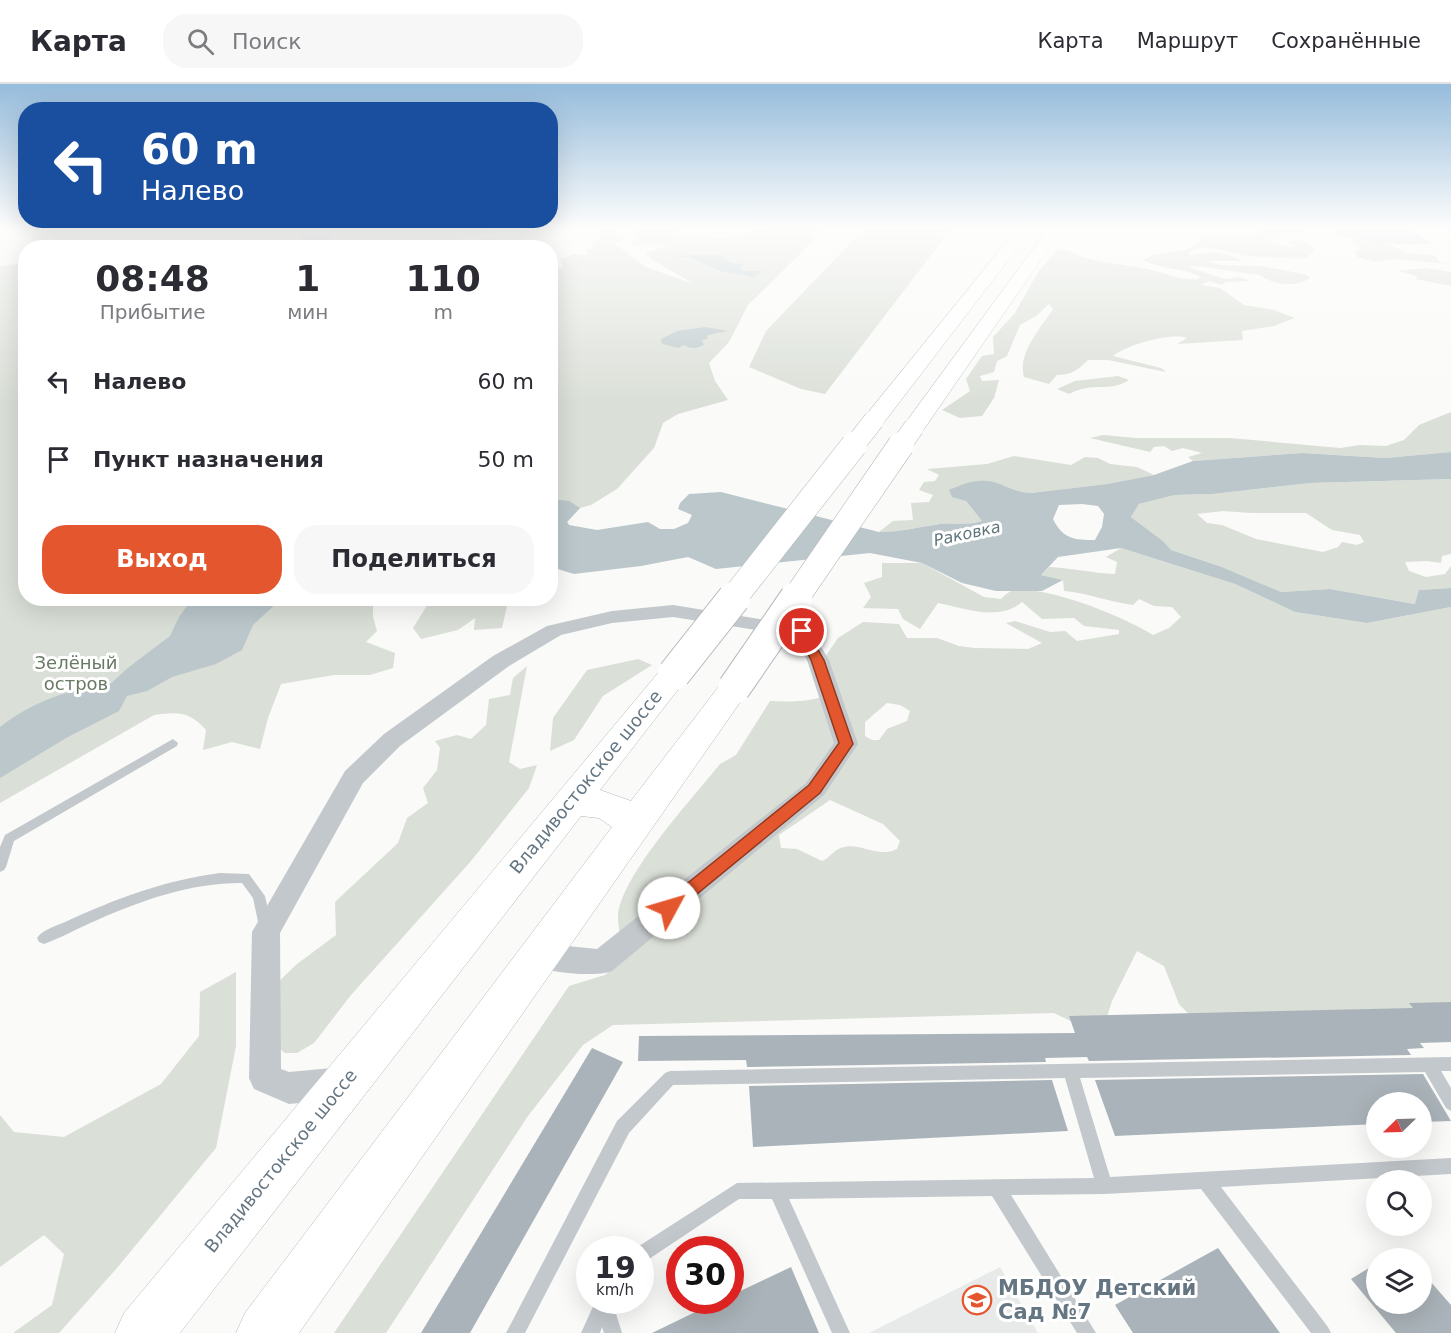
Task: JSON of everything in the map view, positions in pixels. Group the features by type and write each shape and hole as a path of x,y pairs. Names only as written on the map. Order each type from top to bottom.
{"highway":[{"name":"Владивостокское шоссе","path":"144,1333 674,674 978,287"},
{"path":"265,1333 634,828 1013,287"},
{"path":"941,334 961,335 975,341"},
{"path":"570,802 593,802 618,810 628,817 634,828"}],"street":[{"path":"343,1083 289,1088 265,1078 266,932 354,777 392,740 441,703 501,661 554,630 612,617 673,611 802,631 818,660 846,744 814,789 602,962 539,956"}],"lane":[{"path":"0,867 9,838 173,743"},
{"path":"44,938 93,914 190,882 222,876 245,878 259,896 266,932"},
{"path":"514,1333 623,1127 670,1078 1451,1064"},
{"path":"1429,1065 1451,1103"},
{"path":"1071,1072 1104,1186"},
{"path":"654,1247 737,1191 1104,1186 1451,1166"},
{"path":"1205,1180 1322,1333"},
{"path":"997,1188 1087,1333"},
{"path":"777,1191 841,1333"},
{"path":"590,1333 599,1314"},
{"path":"608,1314 613,1333"}],"shaded area":[{"name":"МБДОУ Детский Сад №7","path":"1000,1267 1038,1333 869,1333"}],"green space":[{"name":"Зелёный остров","path":"0,287 18,287 18,606 373,606 377,631 366,642 395,653 393,668 370,675 334,675 281,684 268,718 260,749 232,742 203,750 206,730 194,719 177,713 154,715 0,803"},
{"path":"558,287 766,287 748,305 729,342 709,363 715,381 728,400 678,414 663,423 654,448 617,489 591,505 580,508 567,522 569,525 558,538"},
{"path":"808,287 906,287 825,394 801,389 749,367 766,331"},
{"path":"1029,287 1215,287 1244,305 1274,310 1295,318 1274,326 1242,331 1243,340 1177,344 1187,338 1160,338 1138,344 1113,356 1161,368 1166,372 1108,360 1088,360 1074,371 1057,375 1049,384 1024,377 1023,368 1031,341 1053,309 1049,304 1036,316 1020,325 1007,356 997,361 994,372 980,376 982,381 999,380 994,398 982,416 960,418 942,410 970,391 966,379 982,356 994,354 993,337 1015,313"},
{"path":"1118,376 1129,380 1115,386 1086,388 1069,394 1057,389 1075,381"},
{"path":"1451,412 1451,452 1385,458 1302,453 1193,461 1188,457 1202,453 1183,448 1172,451 1164,446 1154,447 1150,452 1090,438 1103,435 1136,438 1230,438 1340,448 1360,445 1386,446 1404,440 1419,425"},
{"path":"1014,456 1071,465 1085,457 1098,458 1110,464 1137,467 1154,475 1107,484 1031,493 1019,493 997,483 966,501 982,521 879,532 893,521 913,520 911,503 929,502 933,495 919,490 924,482 935,481 939,475 927,469 987,464"},
{"path":"1451,479 1451,554 1442,556 1441,563 1405,562 1409,571 1426,577 1445,574 1451,566 1451,588 1420,590 1416,604 1330,589 1281,592 1222,567 1171,550 1163,541 1131,517 1139,504 1175,495 1213,494 1310,483","holes":["1223,511 1306,513 1332,530 1360,535 1364,542 1357,545 1342,542 1338,547 1323,552 1256,539 1222,525 1207,523 1197,514"]},
{"path":"1121,548 1235,584 1295,612 1367,623 1451,607 1451,1009 1197,1023 1179,1004 1164,966 1137,951 1112,1001 1106,1020 1081,1026 1054,1013 613,1025 583,1045 528,1116 386,1333 334,1333 569,986 605,975 624,957 618,916 622,899 644,859 720,764 736,755 770,701 801,701 831,694 822,661 838,638 863,622 899,624 907,638 937,638 959,646 974,648 1028,649 1042,643 1006,623 1015,621 1050,632 1065,631 1077,641 1119,634 1119,630 1084,626 1074,618 1042,619 1022,602 1013,608 992,612 981,612 938,603 920,629 903,619 898,609 863,608 871,597 864,583 882,577 882,563 922,563 984,597 1001,599 1011,592 1026,590 1063,597 1104,611 1153,635 1169,628 1181,617 1172,607 1154,606 1139,599 1133,605 1064,591 1063,580 1041,575 1049,567 1115,574 1117,562 1106,557","holes":["887,703 900,705 910,711 907,721 887,729 879,740 872,740 865,736 865,722","830,800 883,824 900,841 897,849 882,852 848,846 838,849 822,861 797,849 781,848 779,835"]},
{"path":"427,606 507,606 502,628 474,630 475,618 458,630 421,639 413,628"},
{"path":"638,659 652,665 603,696 574,740 550,751 553,718 587,670"},
{"path":"527,666 509,762 520,769 537,765 529,788 471,861 351,995 314,1043 297,1053 285,1053 279,1048 276,984 297,964 336,935 335,902 398,843 407,818 428,803 423,788 437,770 440,748 435,741 457,735 471,739 486,725 489,699 510,695 513,678"},
{"path":"236,972 236,1046 216,1148 117,1268 59,1333 13,1333 52,1305 64,1254 44,1235 0,1267 0,1115 14,1132 64,1137 161,1084 199,1036 200,992"}],"water":[{"path":"705,327 728,331 708,335 707,339 702,340 704,345 696,348 683,345 679,348 662,344 661,339 677,331"},
{"name":"Раковка","path":"1451,452 1451,479 1310,483 1213,494 1175,495 1139,504 1131,517 1163,541 1171,550 1222,567 1281,592 1330,589 1415,604 1419,590 1451,588 1451,607 1367,623 1295,612 1235,584 1121,548 1058,557 1041,575 1063,580 1042,591 996,591 962,583 922,563 870,553 716,569 688,557 641,566 574,574 558,569 558,500 569,501 580,508 567,522 569,525 597,530 648,522 660,529 674,529 688,523 692,515 678,509 680,503 689,494 721,492 879,532 887,532 940,524 982,521 966,501 952,497 949,490 974,481 993,482 1031,493 1107,484 1154,475 1193,461 1302,453 1385,458","holes":["1059,505 1098,506 1104,514 1102,527 1095,540 1070,537 1061,531 1053,519"]},
{"path":"187,606 273,606 253,625 242,650 216,664 172,677 147,691 127,696 119,711 66,738 0,778 0,727 50,698 79,690 107,687 170,636"}],"building":[{"path":"1451,1002 1451,1042 1420,1043 1424,1048 1407,1049 1411,1055 1089,1061 1087,1057 1045,1058 1046,1062 747,1067 746,1060 638,1061 639,1036 1075,1033 1069,1016 1413,1008 1409,1003"},
{"path":"592,1048 623,1062 470,1333 421,1333"},
{"path":"1423,1074 1451,1121 1432,1122 1432,1092 1366,1092 1366,1125 1115,1136 1095,1080"},
{"path":"1052,1080 1068,1131 753,1147 749,1086"},
{"path":"1218,1248 1280,1333 1133,1333 1115,1305"},
{"path":"791,1267 819,1333 652,1333 691,1314 744,1314 744,1289"},
{"path":"1366,1270 1366,1297 1351,1279"},
{"path":"1432,1283 1451,1305 1451,1333 1396,1333 1380,1314 1432,1314"}],"place":[{"name":"МБДОУ Детский Сад №7","path":"977,1300"}],"route":[{"path":"669,908 814,789 846,744 818,660 802,631"}]}
